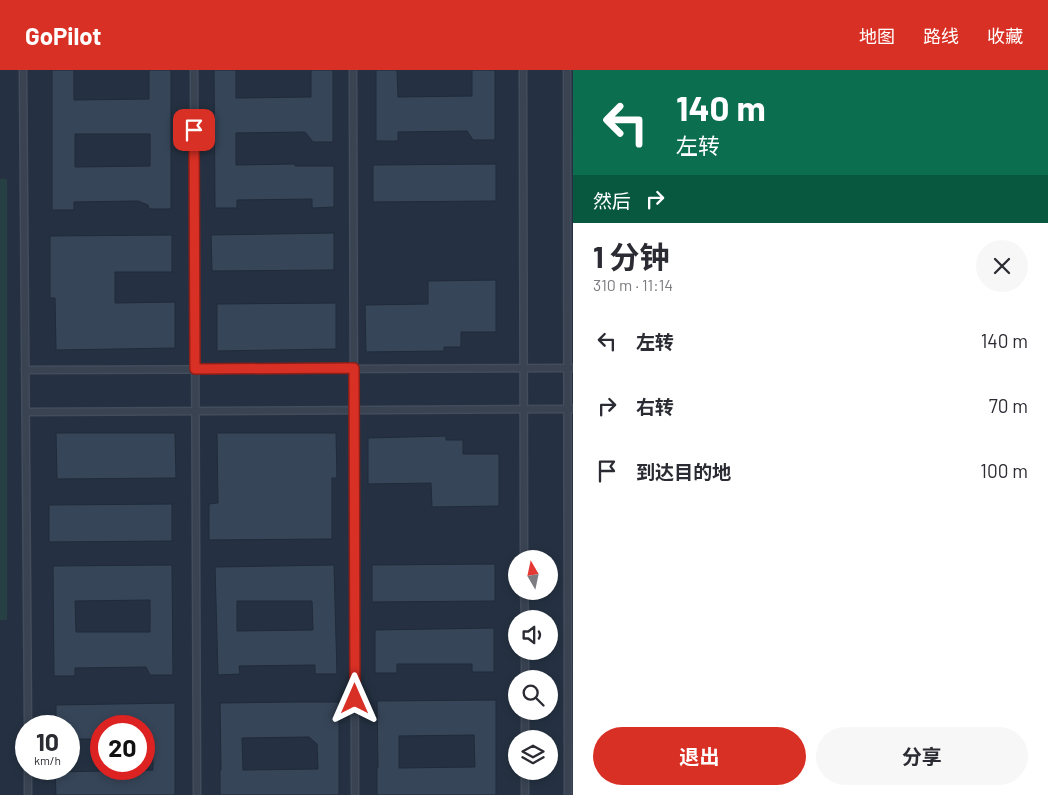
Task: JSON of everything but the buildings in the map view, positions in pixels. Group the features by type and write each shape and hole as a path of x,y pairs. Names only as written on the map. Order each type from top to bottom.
{"lane":[{"path":"23,70 28,715"},
{"path":"194,70 197,795"},
{"path":"354,70 356,795"},
{"path":"523,70 524,550"},
{"path":"567,70 570,368 568,795"},
{"path":"25,370 570,368"},
{"path":"26,412 570,409"},
{"path":"28,780 28,795"},
{"path":"525,780 525,795"}],"green space":[{"path":"0,179 7,179 7,620 0,620"}],"route":[{"path":"194,130 195,369 354,368 355,699"}]}
